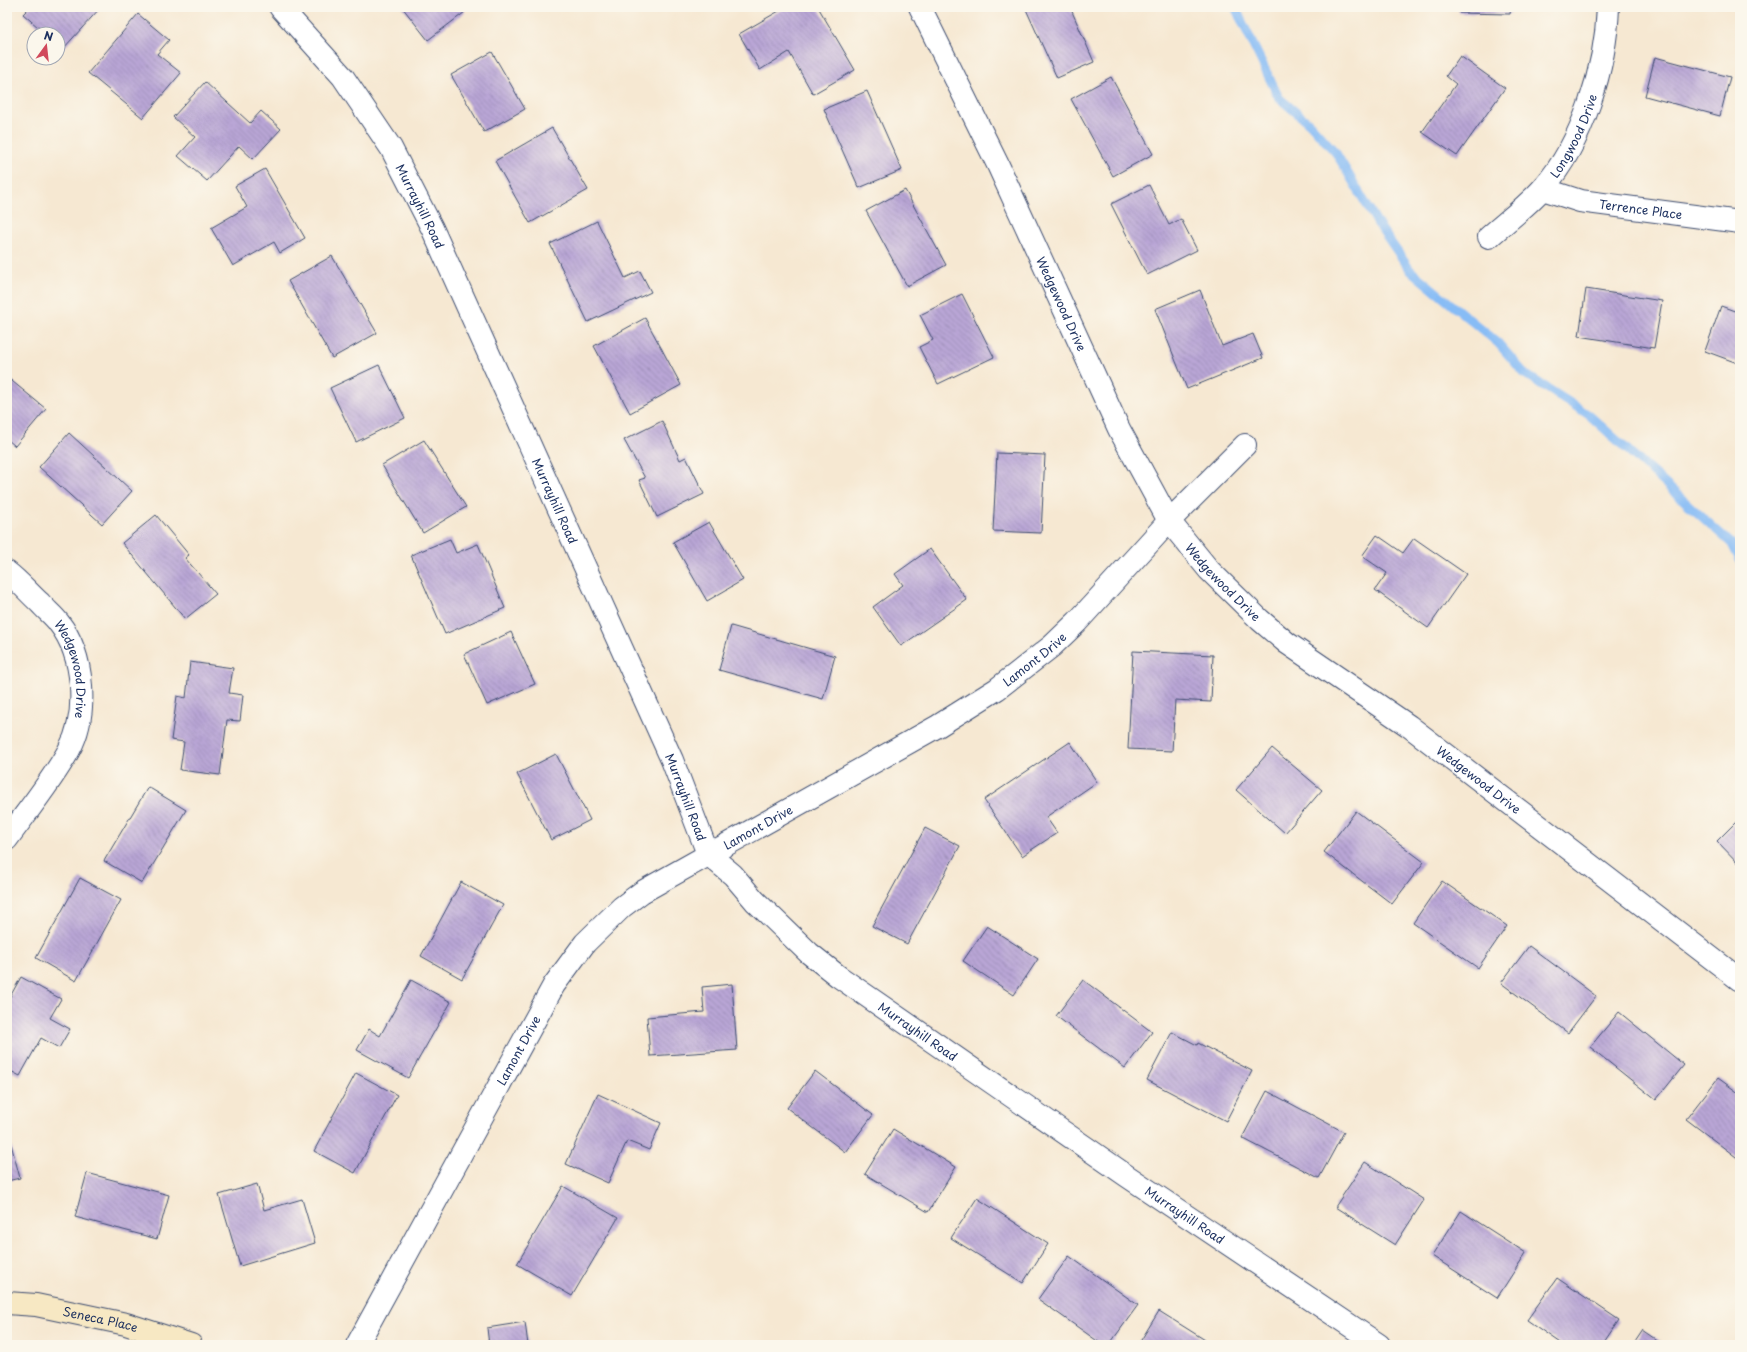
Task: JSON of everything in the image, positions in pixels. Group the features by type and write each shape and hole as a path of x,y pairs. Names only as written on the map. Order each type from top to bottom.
{"street":[{"name":"Murrayhill Road","path":"280,7 344,77 391,148 432,228 672,760 708,854 733,875 755,901 809,953 838,976 1121,1171 1379,1345"},
{"name":"Wedgewood Drive","path":"920,7 998,164 1119,430 1169,521 1209,570 1260,620 1287,643 1409,726 1740,980"},
{"name":"Longwood Drive","path":"1489,238 1543,189 1562,165 1584,121 1594,88 1607,32 1608,7"},
{"name":"Terrence Place","path":"1543,189 1580,201 1740,222"},
{"name":"Lamont Drive","path":"357,1345 554,985 584,943 622,907 642,892 938,726 997,689 1052,646 1077,622 1169,521 1245,446"},
{"name":"Wedgewood Drive","path":"7,572 59,623 75,653 82,685 82,702 76,734 70,749 7,839"},
{"name":"Seneca Place","path":"7,1303 36,1305 126,1324 191,1345"}],"building":[{"path":"30,7 101,7 66,46 66,26 37,26 23,14"},
{"path":"402,7 461,7 465,12 428,40"},
{"path":"786,7 818,7 855,70 813,94 789,52 760,70 739,34"},
{"path":"1025,7 1070,7 1094,62 1057,78"},
{"path":"1459,7 1511,7 1510,14 1459,13"},
{"path":"138,14 169,40 157,54 181,73 143,118 88,73"},
{"path":"492,52 525,109 484,132 451,75"},
{"path":"1460,56 1505,88 1457,156 1422,132 1456,84 1446,76"},
{"path":"1655,57 1730,77 1720,116 1645,96"},
{"path":"1111,77 1153,154 1113,176 1071,99"},
{"path":"205,82 250,123 261,111 281,129 253,159 239,146 207,181 178,156 195,137 173,117"},
{"path":"867,91 902,170 859,188 824,109"},
{"path":"552,128 588,190 530,223 495,161"},
{"path":"265,169 305,238 280,253 274,242 233,266 211,228 247,207 235,186"},
{"path":"1149,185 1169,225 1181,219 1197,250 1147,275 1111,204"},
{"path":"905,190 946,265 907,286 866,211"},
{"path":"597,221 625,278 640,271 651,292 588,322 550,244"},
{"path":"332,256 377,333 332,358 288,281"},
{"path":"1586,289 1662,301 1654,348 1579,336"},
{"path":"1200,290 1222,346 1253,334 1263,358 1187,389 1155,309"},
{"path":"962,294 994,357 938,384 919,347 933,340 920,315"},
{"path":"1721,306 1740,313 1740,364 1705,351"},
{"path":"645,318 681,385 630,413 594,346"},
{"path":"379,365 405,418 356,442 330,388"},
{"path":"7,377 46,409 15,446 7,439"},
{"path":"662,421 680,460 686,457 704,494 657,517 639,480 645,478 624,440"},
{"path":"69,433 132,491 102,524 39,467"},
{"path":"424,440 466,507 423,533 382,465"},
{"path":"997,453 1045,455 1041,533 993,531"},
{"path":"156,515 189,555 185,558 216,594 185,619 122,543"},
{"path":"709,522 743,580 707,601 673,542"},
{"path":"1377,535 1403,553 1414,538 1466,574 1428,628 1375,590 1387,573 1362,556"},
{"path":"450,539 456,553 478,544 505,608 445,634 411,555"},
{"path":"930,549 967,600 901,646 873,607 903,585 895,574"},
{"path":"731,626 835,656 823,699 719,670"},
{"path":"511,632 535,684 487,705 464,654"},
{"path":"1133,651 1213,655 1211,702 1175,700 1172,751 1128,749"},
{"path":"190,662 233,668 229,693 243,695 240,721 227,720 220,775 180,770 184,742 171,740 177,696 186,698"},
{"path":"1070,742 1097,782 1046,817 1057,833 1022,856 984,800"},
{"path":"1272,748 1322,790 1285,833 1236,790"},
{"path":"556,754 590,820 551,840 517,774"},
{"path":"148,787 186,810 142,883 104,861"},
{"path":"1356,811 1424,862 1392,904 1324,852"},
{"path":"1740,818 1740,865 1717,841"},
{"path":"925,828 960,846 907,944 872,926"},
{"path":"80,878 121,900 76,981 36,958"},
{"path":"1442,881 1507,926 1478,968 1413,923"},
{"path":"461,882 503,905 462,979 421,956"},
{"path":"987,926 1038,959 1014,995 963,961"},
{"path":"1529,946 1596,996 1568,1033 1501,983"},
{"path":"21,977 61,999 50,1018 70,1029 59,1048 41,1038 20,1076 7,1069 7,1002"},
{"path":"411,980 451,1002 408,1078 357,1050 369,1029 380,1036"},
{"path":"1083,980 1152,1032 1125,1068 1056,1016"},
{"path":"732,984 737,1050 650,1056 647,1017 704,1012 702,987"},
{"path":"1619,1012 1684,1065 1656,1100 1590,1047"},
{"path":"1172,1032 1197,1045 1198,1043 1252,1071 1226,1121 1147,1080"},
{"path":"815,1071 873,1115 845,1152 787,1108"},
{"path":"356,1073 397,1095 355,1173 314,1151"},
{"path":"1718,1078 1740,1094 1740,1160 1686,1119"},
{"path":"1267,1091 1344,1132 1319,1178 1242,1138"},
{"path":"598,1094 661,1123 649,1150 627,1141 608,1183 566,1164"},
{"path":"7,1129 20,1178 7,1181"},
{"path":"893,1129 956,1167 928,1212 865,1174"},
{"path":"1365,1162 1424,1200 1395,1245 1335,1207"},
{"path":"87,1173 169,1195 157,1239 75,1217"},
{"path":"257,1184 264,1210 302,1199 315,1243 240,1266 219,1195"},
{"path":"563,1186 618,1218 572,1296 517,1264"},
{"path":"977,1198 1048,1244 1023,1283 951,1238"},
{"path":"1461,1211 1526,1253 1497,1298 1432,1256"},
{"path":"1069,1256 1138,1305 1109,1345 1103,1345 1038,1299"},
{"path":"1557,1278 1619,1320 1602,1345 1563,1345 1527,1320"},
{"path":"1159,1311 1213,1345 1138,1345"},
{"path":"525,1322 528,1345 489,1345 487,1328"},
{"path":"1643,1330 1665,1345 1633,1345"}],"waterway":[{"path":"1235,7 1279,98 1310,124 1336,153 1378,224 1411,271 1498,343 1525,374 1589,415 1732,544 1740,560"}]}
